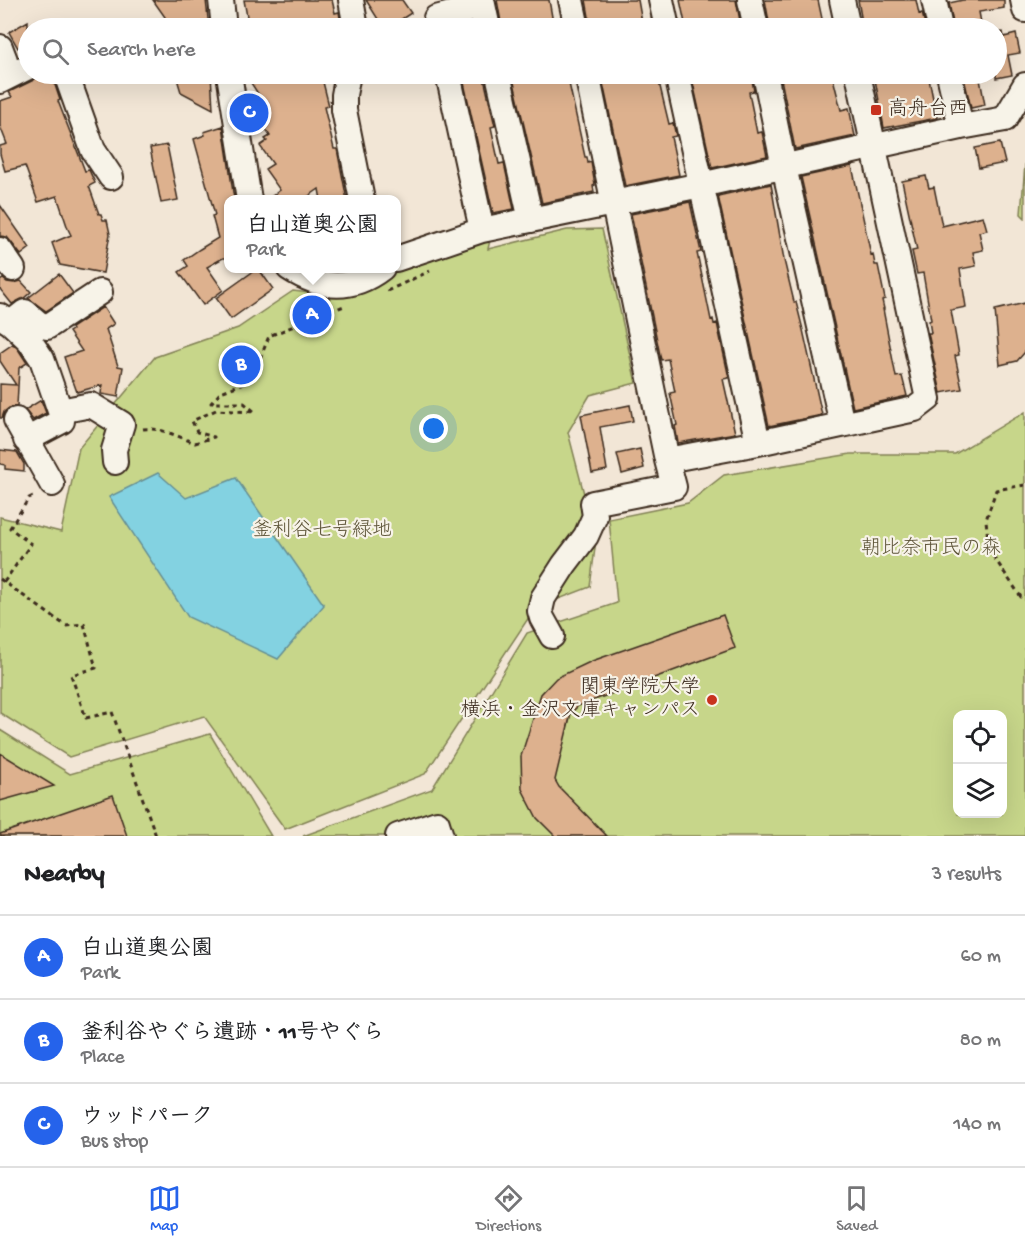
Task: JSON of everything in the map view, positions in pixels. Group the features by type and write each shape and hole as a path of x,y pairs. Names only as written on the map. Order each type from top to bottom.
{"street":[{"path":"221,0 223,18"},
{"path":"351,0 354,18"},
{"path":"571,0 575,18"},
{"path":"661,0 665,18"},
{"path":"750,0 754,18"},
{"path":"842,0 846,18"},
{"path":"934,0 938,18"},
{"path":"1023,0 1025,10"},
{"path":"436,18 484,12"},
{"path":"0,47 5,60 3,80"},
{"path":"3,80 18,72"},
{"path":"70,84 93,150 111,177"},
{"path":"231,84 248,195"},
{"path":"346,84 344,110 361,195"},
{"path":"450,84 482,230"},
{"path":"500,84 531,220"},
{"path":"552,636 540,611 543,598 586,536 595,516 593,503 675,487 667,460 589,84"},
{"path":"679,84 758,443"},
{"path":"767,84 842,424"},
{"path":"667,460 915,409 927,399 860,84"},
{"path":"952,84 961,126"},
{"path":"401,257 482,230 784,167 961,126 1005,119 1025,85"},
{"path":"296,273 304,278 335,285 351,285 370,278 376,273"},
{"path":"47,327 100,292"},
{"path":"42,359 54,348 47,327 25,312 5,320 29,340 42,359 60,411 62,421 21,430 52,484"},
{"path":"60,411 91,405 122,424 114,450 115,462"},
{"path":"398,836 437,823 441,836"}],"path":[{"path":"119,437 133,430 149,428 195,443 214,437 197,432 192,421 216,410 255,412 244,403 211,403 221,392 252,380 269,336 336,309"},
{"path":"52,484 29,498 10,528 31,544 2,581 66,626 84,624 96,668 71,675 86,718 112,712 156,836"},
{"path":"1025,485 996,490 986,520 989,550 1021,597 1025,598"}],"green space":[{"path":"1025,164 1025,218 1021,214"},
{"name":"釜利谷七号緑地","path":"602,229 636,383 590,395 568,432 596,540 590,587 535,608 425,774 285,829 204,716 69,757 0,713 0,517 61,532 79,448 155,357 238,328 293,291 326,295 386,274 401,273 401,270 456,247 490,240 488,249 567,230"},
{"name":"関東学院大学 横浜・金沢文庫キャンパス","path":"1025,412 1025,836 303,836 432,789 527,633 617,603 609,519 688,503 724,475 851,454 955,454"},
{"path":"0,730 70,774 210,734 271,836 0,836"}],"water":[{"path":"158,473 186,498 236,478 324,605 278,659 188,617 109,497"}],"building":[{"path":"153,0 206,0 208,18 165,17"},
{"path":"244,0 332,0 335,13 339,12 340,18 247,18"},
{"path":"366,0 402,0 411,13 403,18 377,18"},
{"path":"497,0 549,0 552,18 500,18"},
{"path":"586,0 638,0 641,18 589,18"},
{"path":"680,0 736,0 739,18 684,18"},
{"path":"765,0 818,0 822,18 768,18"},
{"path":"858,0 916,0 919,14 922,13 923,18 861,18"},
{"path":"963,0 1004,0 1004,8 979,12 980,18 952,18 949,3"},
{"path":"18,27 18,48 9,32"},
{"path":"1016,34 1020,53 1008,55 1012,75 1007,76 1007,36"},
{"path":"26,84 55,84 60,100 58,101 85,171 89,170 95,183 89,186 99,214 103,220 107,220 110,234 103,273 60,265 52,243 71,235 57,196 38,202 25,166 5,171 0,146 7,144 0,126 0,101 12,97 9,92"},
{"path":"179,84 212,84 213,109 181,92"},
{"path":"252,84 324,84 329,106 324,107 334,149 337,149 346,195 320,195 319,189 310,195 274,195 280,190 265,169 273,164 260,146 270,136 256,114 266,106"},
{"path":"464,84 485,84 495,126 491,127 499,164 504,163 514,209 493,213"},
{"path":"514,84 569,84 585,157 588,163 591,162 594,192 542,203"},
{"path":"603,84 659,84 669,124 673,123 676,136 671,137 679,175 625,186"},
{"path":"693,84 753,84 754,91 749,92 750,98 757,133 762,132 767,156 712,168"},
{"path":"782,84 834,84 841,110 849,108 855,136 795,149"},
{"path":"876,84 930,84 937,118 884,128"},
{"path":"965,84 981,84 985,105 971,108"},
{"path":"223,126 233,195 224,195 224,258 207,267 223,290 203,305 179,272 188,266 184,260 218,238 212,216 215,215 194,139 205,135 204,132"},
{"path":"1000,143 1005,163 979,168 975,148"},
{"path":"167,145 178,200 161,203 150,148"},
{"path":"852,166 871,255 873,254 875,265 878,265 885,299 882,300 883,309 896,377 902,376 907,396 853,408 801,177"},
{"path":"926,176 929,188 934,187 942,226 983,216 987,230 979,232 983,250 973,252 976,266 960,269 966,307 951,310 959,355 955,356 962,389 941,393 928,333 931,333 929,321 931,320 923,273 917,274 912,251 917,250 902,181"},
{"path":"771,184 784,260 822,415 769,426 718,196"},
{"path":"690,202 701,252 697,253 711,320 713,319 714,324 717,323 729,378 723,379 735,433 678,443 675,426 677,425 670,393 675,392 668,359 661,360 631,214"},
{"path":"0,205 30,248 21,255 7,237 0,236"},
{"path":"251,273 262,273 273,289 231,319 216,298"},
{"path":"59,274 73,293 46,311 28,298"},
{"path":"3,279 14,283 21,281 31,292 12,304 0,289 0,281"},
{"path":"1025,303 1025,352 1017,361 1000,365 995,310"},
{"path":"103,307 114,324 106,329 118,366 123,367 118,397 101,394 102,385 77,392 64,357 82,351 69,332 71,328"},
{"path":"13,344 27,363 19,368 17,406 9,408 0,418 0,384 16,385 0,361 0,353"},
{"path":"41,400 46,413 33,420 25,410"},
{"path":"630,405 633,421 600,427 607,470 592,473 581,415"},
{"path":"640,449 644,468 622,474 617,454"},
{"path":"0,450 17,452 24,464 24,471 5,469 5,465 0,464"},
{"path":"723,615 735,648 578,706 571,713 555,780 559,787 607,836 555,836 537,818 522,789 521,756 541,694 556,678 592,661"},
{"path":"0,753 54,786 0,801"},
{"path":"113,795 127,836 1,836 0,834"}],"place":[{"name":"高舟台西","path":"876,110"},
{"name":"ウッドパーク","path":"249,113"},
{"name":"白山道奥公園","path":"312,315"},
{"name":"釜利谷やぐら遺跡・11号やぐら","path":"241,365"},
{"name":"関東学院大学 横浜・金沢文庫キャンパス","path":"712,700"}],"park label":[{"name":"朝比奈市民の森","path":"931,549"}]}
